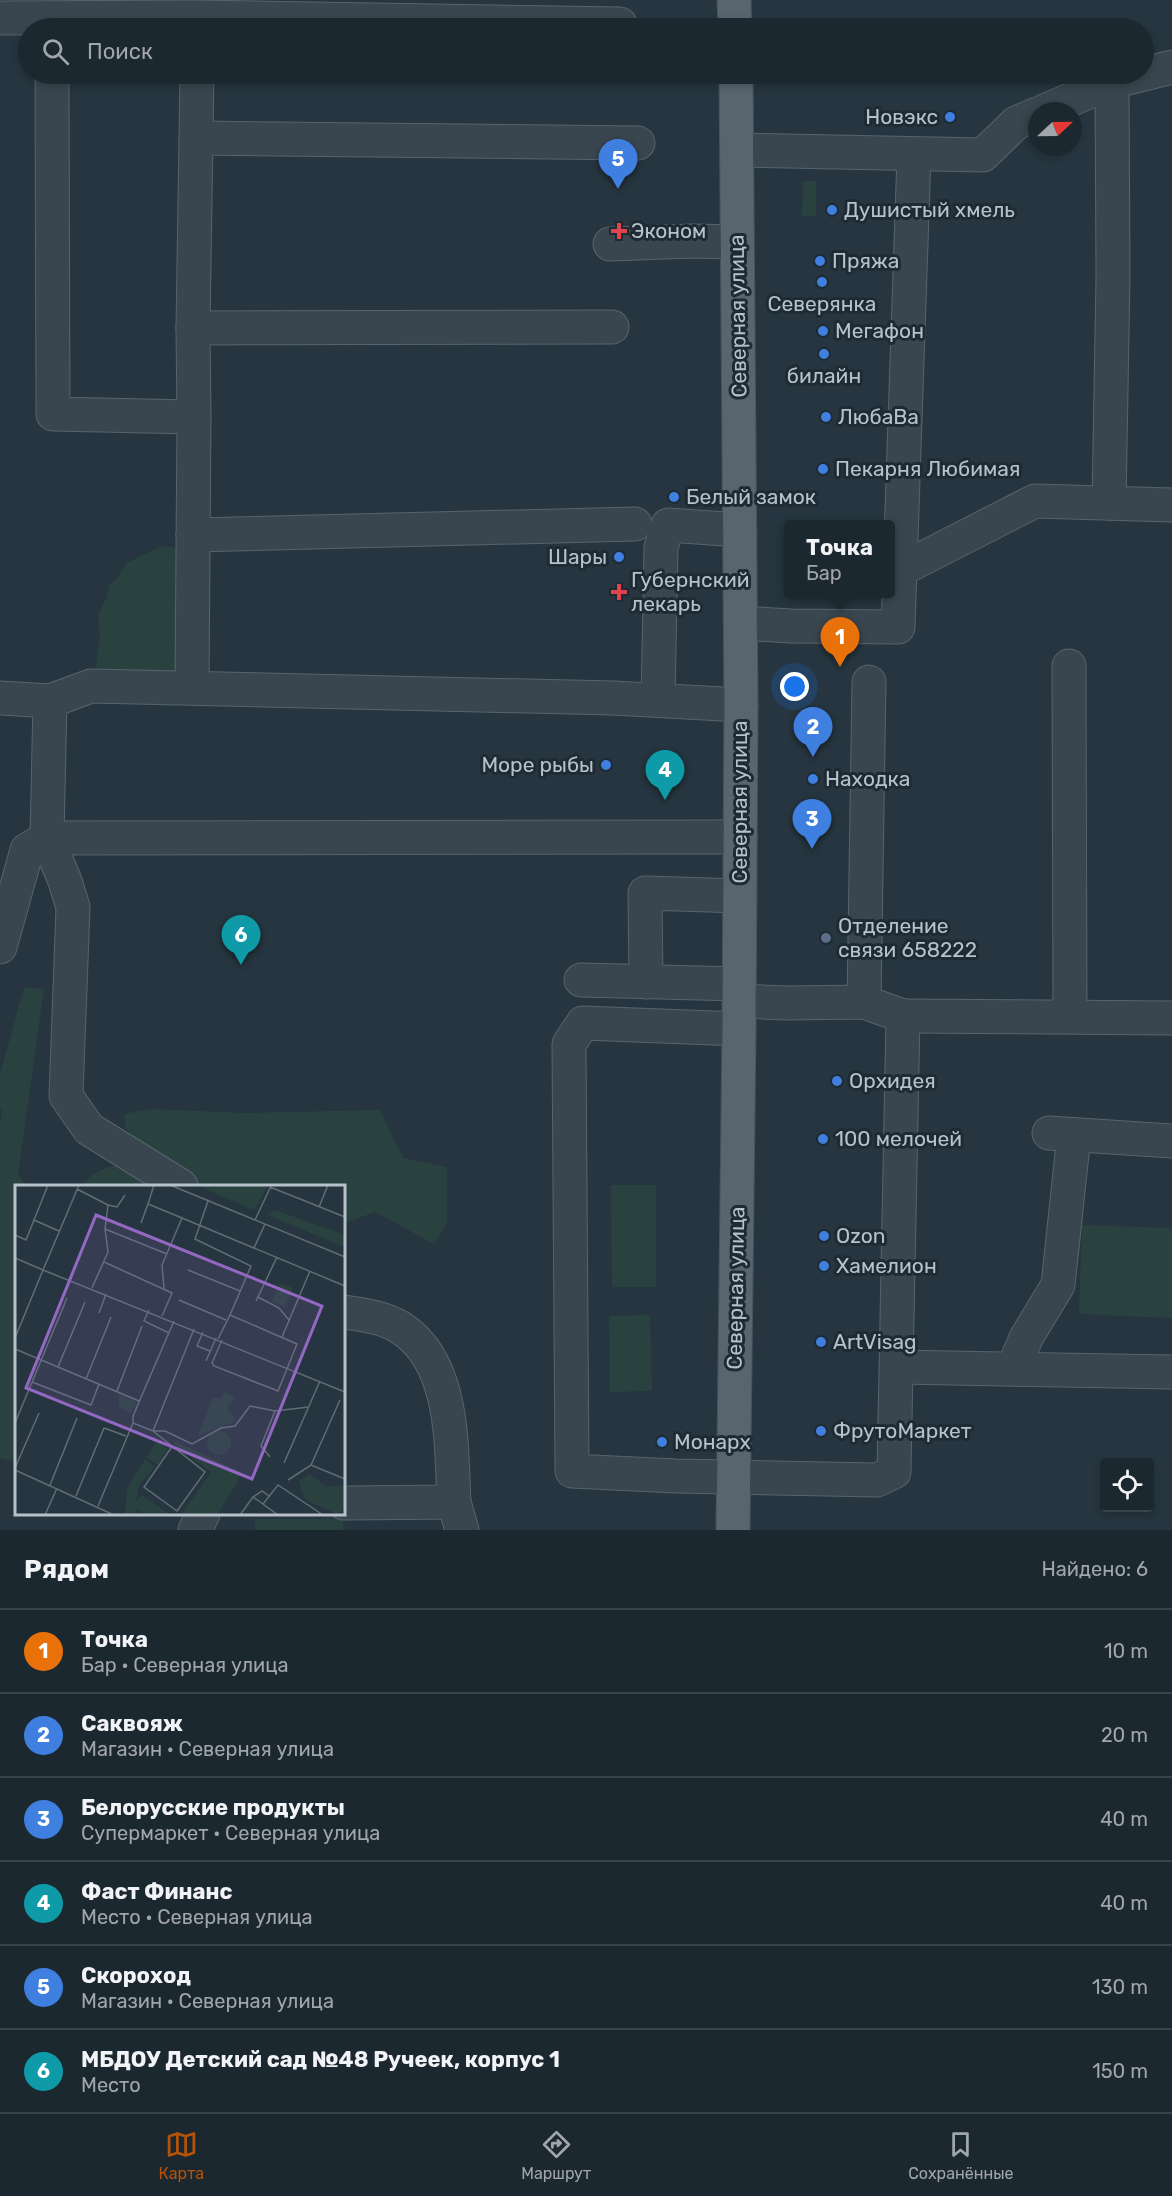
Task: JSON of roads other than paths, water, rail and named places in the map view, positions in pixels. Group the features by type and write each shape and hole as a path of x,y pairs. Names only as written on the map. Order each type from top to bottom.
{"main road":[{"path":"734,0 735,18"},
{"name":"Северная улица","path":"733,1530 741,705 736,84"}],"lane":[{"path":"149,18 197,15 338,18"},
{"path":"0,18 18,20"},
{"path":"1154,72 1172,67"},
{"path":"52,84 53,414 194,417"},
{"path":"192,687 193,328 197,84"},
{"path":"1065,102 1107,84"},
{"path":"1109,503 1113,278 1112,84"},
{"path":"738,150 983,155 1016,123 1028,118"},
{"path":"196,138 638,143"},
{"path":"741,623 898,627 914,155"},
{"path":"610,244 737,242"},
{"path":"193,328 612,327"},
{"path":"900,570 1035,501 1172,505"},
{"path":"193,535 635,524"},
{"path":"658,700 661,547 668,525 740,530"},
{"path":"1069,666 1070,1016"},
{"path":"864,1002 869,682"},
{"path":"0,698 50,700 91,686 658,700 741,705"},
{"path":"50,700 47,838 74,907 66,1096 89,1129 180,1185"},
{"path":"0,946 27,850 47,838 740,837"},
{"path":"646,982 645,893 740,896"},
{"path":"580,980 646,982 739,1005"},
{"path":"903,1016 894,1472 877,1480 676,1476 572,1471 569,1044 583,1023 739,1005 864,1002 903,1016 1172,1018"},
{"path":"1013,1369 1026,1338 1058,1285 1062,1134 1172,1141"},
{"path":"345,1312 373,1316 401,1328 418,1343 438,1372 449,1415 458,1516 345,1503"},
{"path":"897,1366 1172,1372"},
{"path":"195,1530 202,1515"}],"place":[{"name":"Новэкс","path":"950,117"},
{"name":"Скороход","path":"618,189"},
{"name":"Душистый хмель","path":"832,210"},
{"name":"Эконом","path":"619,231"},
{"name":"Пряжа","path":"820,261"},
{"name":"Северянка","path":"822,282"},
{"name":"Мегафон","path":"823,331"},
{"name":"билайн","path":"824,354"},
{"name":"ЛюбаВа","path":"826,417"},
{"name":"Пекарня Любимая","path":"823,469"},
{"name":"Белый замок","path":"674,497"},
{"name":"Шары","path":"619,557"},
{"name":"Губернский лекарь","path":"619,592"},
{"name":"Точка","path":"840,667"},
{"name":"Саквояж","path":"813,757"},
{"name":"Море рыбы","path":"606,765"},
{"name":"Находка","path":"813,779"},
{"name":"Фаст Финанс","path":"665,800"},
{"name":"Белорусские продукты","path":"812,849"},
{"name":"Отделение связи 658222","path":"826,938"},
{"name":"МБДОУ Детский сад №48 Ручеек, корпус 1","path":"241,965"},
{"name":"Орхидея","path":"837,1081"},
{"name":"100 мелочей","path":"823,1139"},
{"name":"Ozon","path":"824,1236"},
{"name":"Хамелион","path":"824,1266"},
{"name":"ArtVisag","path":"821,1342"},
{"name":"ФрутоМаркет","path":"821,1431"},
{"name":"Монарх","path":"662,1442"}]}
